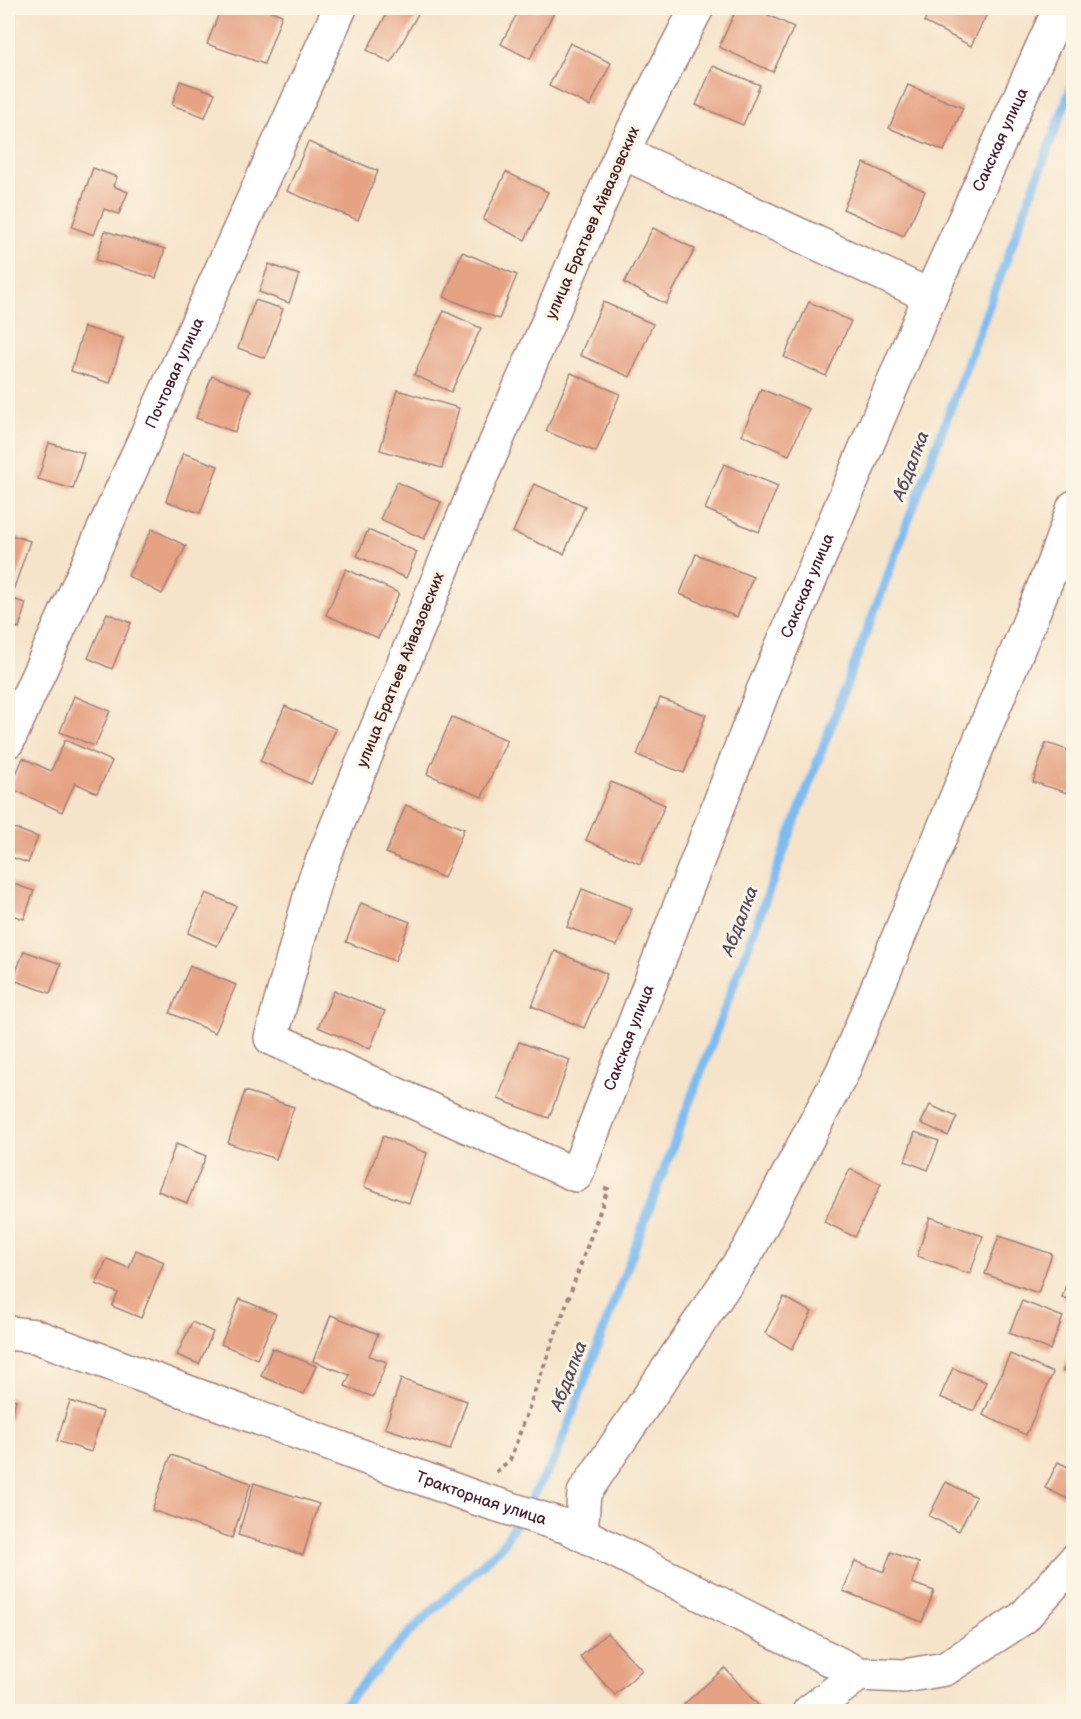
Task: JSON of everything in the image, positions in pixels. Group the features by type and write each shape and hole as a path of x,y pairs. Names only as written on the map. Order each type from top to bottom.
{"street":[{"name":"Почтовая улица","path":"8,741 340,8"},
{"name":"улица Братьев Айвазовских","path":"576,1175 271,1038 315,879 470,502 622,152 697,8"},
{"name":"Сакская улица","path":"576,1175 763,691 930,296 1060,8"},
{"path":"622,152 930,296"},
{"path":"575,1530 584,1493 749,1249 843,1071 1054,562 1074,507"},
{"name":"Тракторная улица","path":"8,1333 35,1336 472,1497 575,1530 859,1674 904,1676 945,1669 1023,1618 1074,1561"},
{"path":"809,1712 859,1674"}],"path":[{"path":"472,1497 510,1460 608,1189 576,1175"}],"building":[{"path":"221,8 263,8 282,15 264,64 207,44"},
{"path":"390,8 421,8 391,63 367,50"},
{"path":"520,8 555,10 530,59 501,44"},
{"path":"737,8 753,8 794,27 773,72 719,47"},
{"path":"931,8 990,8 971,46 924,22"},
{"path":"570,43 611,63 590,106 549,86"},
{"path":"713,66 760,85 743,125 696,105"},
{"path":"180,81 215,93 205,117 172,105"},
{"path":"908,85 963,108 944,151 889,128"},
{"path":"308,142 378,171 358,220 287,191"},
{"path":"864,163 925,191 904,236 843,209"},
{"path":"93,168 117,177 113,186 128,192 119,214 104,209 94,235 72,227"},
{"path":"506,172 548,192 525,240 483,220"},
{"path":"653,228 695,249 666,304 624,283"},
{"path":"105,231 165,249 156,278 96,260"},
{"path":"462,252 517,275 499,319 444,297"},
{"path":"269,264 299,275 289,303 259,292"},
{"path":"255,300 283,309 265,358 238,348"},
{"path":"603,302 653,324 630,377 580,355"},
{"path":"809,302 851,321 826,376 784,357"},
{"path":"444,311 481,328 451,392 414,375"},
{"path":"84,327 123,338 110,383 71,371"},
{"path":"571,373 620,394 596,452 546,431"},
{"path":"212,376 251,390 235,432 196,418"},
{"path":"761,389 809,409 789,455 742,435"},
{"path":"397,390 459,408 442,468 380,450"},
{"path":"49,443 84,453 73,489 38,479"},
{"path":"183,453 218,466 200,513 166,501"},
{"path":"724,464 778,486 759,532 705,509"},
{"path":"397,482 441,502 424,539 380,519"},
{"path":"534,484 585,506 564,554 513,532"},
{"path":"152,529 186,546 162,594 128,576"},
{"path":"368,530 417,552 406,578 357,556"},
{"path":"8,534 30,541 13,591 8,589"},
{"path":"696,554 753,577 737,617 680,594"},
{"path":"346,569 399,593 378,638 326,615"},
{"path":"8,598 26,603 19,628 8,625"},
{"path":"107,613 131,623 112,669 88,658"},
{"path":"74,696 110,711 95,746 60,732"},
{"path":"660,698 706,715 684,773 637,755"},
{"path":"285,706 336,729 311,784 260,761"},
{"path":"452,717 507,740 482,797 427,774"},
{"path":"65,740 112,761 97,793 75,783 62,812 10,788 23,758 51,771"},
{"path":"1046,743 1074,752 1074,795 1033,782"},
{"path":"611,782 665,805 640,864 586,840"},
{"path":"406,805 464,829 444,878 386,853"},
{"path":"8,826 38,837 28,863 8,856"},
{"path":"8,882 34,891 24,919 8,914"},
{"path":"582,889 632,908 617,946 567,927"},
{"path":"206,893 236,906 217,946 188,933"},
{"path":"361,903 410,922 395,961 346,942"},
{"path":"24,951 61,964 50,993 13,980"},
{"path":"555,951 607,974 584,1028 532,1006"},
{"path":"190,966 236,985 215,1033 170,1013"},
{"path":"334,991 385,1011 370,1049 318,1027"},
{"path":"519,1042 570,1060 549,1118 498,1099"},
{"path":"245,1091 294,1107 276,1159 228,1143"},
{"path":"930,1105 957,1117 948,1136 921,1123"},
{"path":"915,1132 939,1141 928,1170 905,1161"},
{"path":"383,1136 427,1153 409,1203 364,1187"},
{"path":"176,1144 206,1156 187,1203 158,1191"},
{"path":"850,1169 881,1184 855,1237 824,1222"},
{"path":"930,1217 983,1236 970,1274 917,1256"},
{"path":"999,1236 1052,1254 1038,1293 985,1274"},
{"path":"136,1250 164,1262 141,1318 112,1306 118,1293 96,1284 107,1259 129,1268"},
{"path":"1074,1265 1074,1302 1062,1297"},
{"path":"784,1297 812,1312 792,1349 765,1333"},
{"path":"240,1299 276,1314 257,1359 221,1344"},
{"path":"1022,1301 1063,1317 1050,1350 1009,1333"},
{"path":"331,1315 378,1334 369,1356 387,1362 373,1397 345,1386 350,1375 313,1361"},
{"path":"192,1322 213,1332 199,1364 177,1355"},
{"path":"1074,1346 1074,1375 1063,1371"},
{"path":"272,1348 316,1366 304,1394 261,1376"},
{"path":"1010,1354 1053,1373 1026,1435 983,1415"},
{"path":"953,1368 986,1382 974,1411 940,1397"},
{"path":"401,1379 467,1401 450,1450 385,1428"},
{"path":"8,1397 16,1400 10,1420 8,1420"},
{"path":"70,1401 103,1412 91,1452 57,1441"},
{"path":"171,1455 251,1483 232,1538 152,1510"},
{"path":"1058,1462 1074,1470 1074,1502 1045,1488"},
{"path":"946,1482 976,1497 959,1531 929,1516"},
{"path":"254,1483 319,1504 303,1555 238,1535"},
{"path":"891,1552 919,1563 912,1583 934,1591 922,1622 843,1591 855,1561 884,1572"},
{"path":"607,1633 642,1670 615,1695 580,1657"},
{"path":"725,1668 764,1712 690,1712 684,1704"}],"waterway":[{"name":"Абдалка","path":"337,1712 414,1628 502,1546 556,1457 1074,80"}]}
